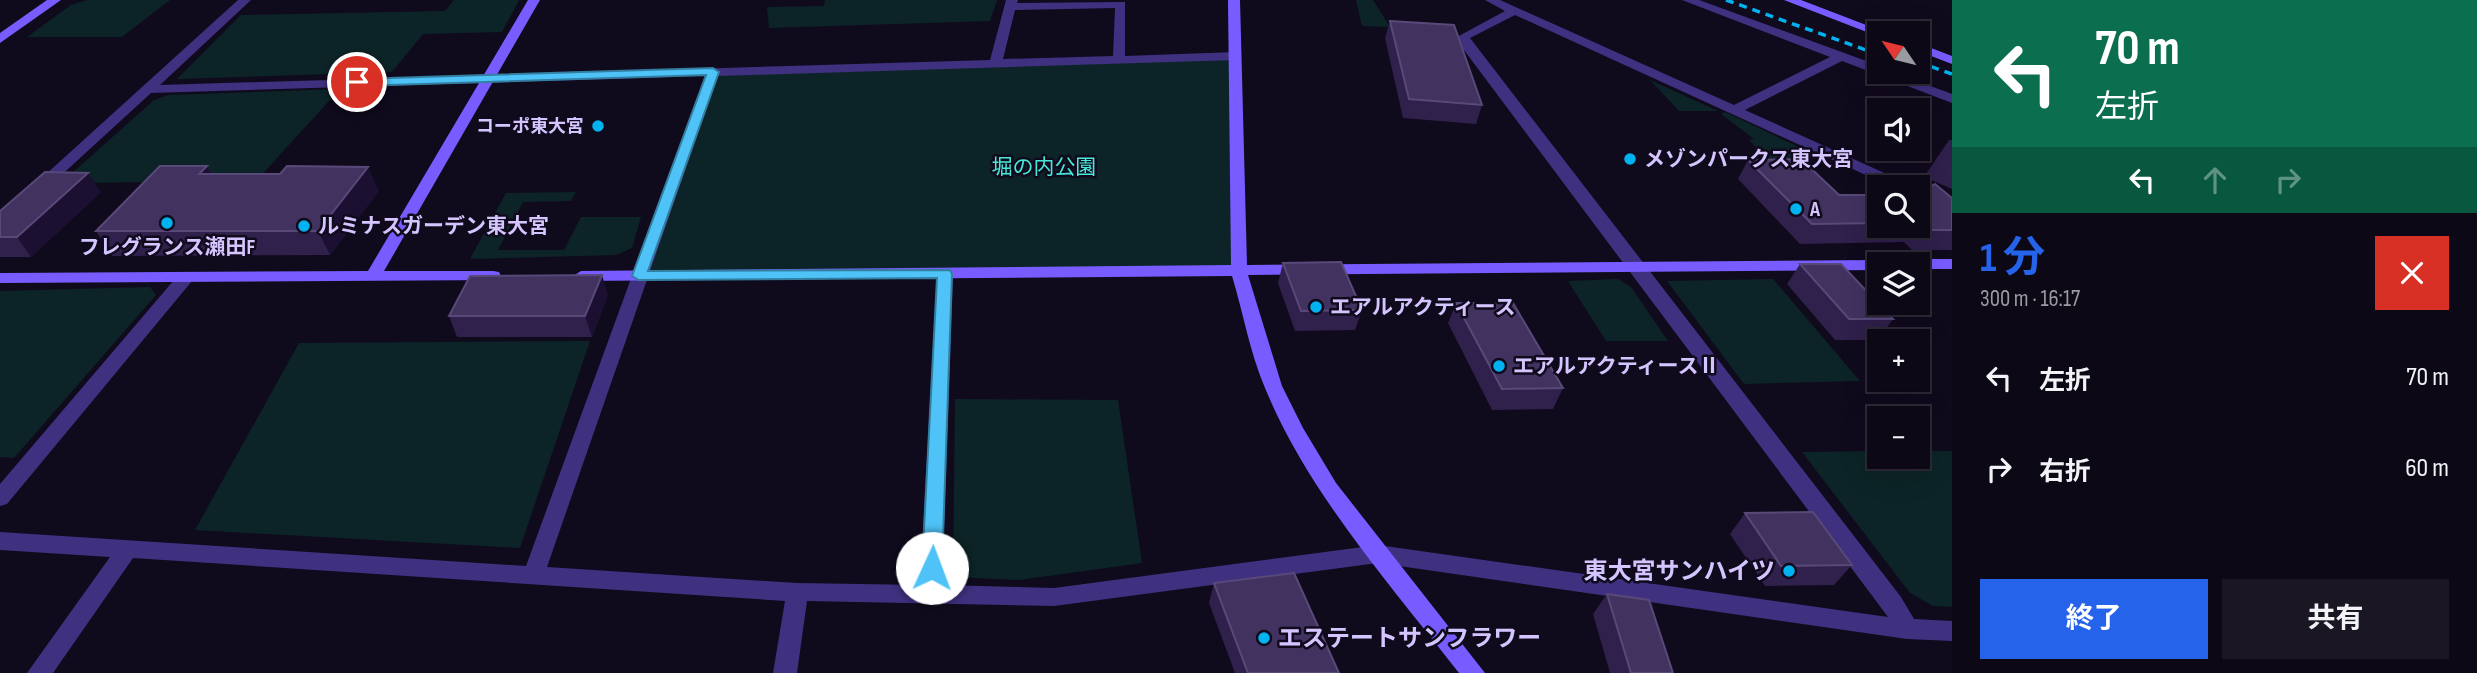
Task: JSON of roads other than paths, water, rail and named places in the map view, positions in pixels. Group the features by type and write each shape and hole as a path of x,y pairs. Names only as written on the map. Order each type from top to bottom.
{"street":[{"path":"0,39 55,0"},
{"path":"30,196 244,0"},
{"path":"373,277 534,0"},
{"path":"1234,0 1239,272 1273,386 1294,430 1329,489 1473,673"},
{"path":"1491,0 1878,175"},
{"path":"1688,0 1867,66"},
{"path":"1790,0 1867,28"},
{"path":"996,62 1011,3 1121,4 1119,60"},
{"path":"1514,11 1462,37 1634,267 1893,604 1908,629"},
{"path":"1930,52 1952,60"},
{"path":"148,89 1236,56"},
{"path":"1734,110 1842,56"},
{"path":"533,575 713,72"},
{"path":"1914,84 1952,99"},
{"path":"1930,264 1952,264"},
{"path":"559,276 1867,265"},
{"path":"931,595 945,274"},
{"path":"0,278 506,276"},
{"path":"0,498 186,278"},
{"path":"0,541 796,592 1054,597 1378,555 1908,629 1952,631"},
{"path":"40,673 128,549"},
{"path":"785,673 796,592"}],"railway":[{"path":"1726,0 1867,50"},
{"path":"1930,66 1952,74"}],"place":[{"name":"コーポ東大宮","path":"598,126"},
{"name":"メゾンパークス東大宮","path":"1630,159"},
{"name":"A","path":"1796,209"},
{"name":"フレグランス瀬田F","path":"167,223"},
{"name":"ルミナスガーデン東大宮","path":"304,226"},
{"name":"エアルアクティース","path":"1316,307"},
{"name":"エアルアクティースⅡ","path":"1499,366"},
{"name":"東大宮サンハイツ","path":"1789,571"},
{"name":"エステートサンフラワー","path":"1264,638"}],"park label":[{"name":"堀の内公園","path":"1044,167"}]}
